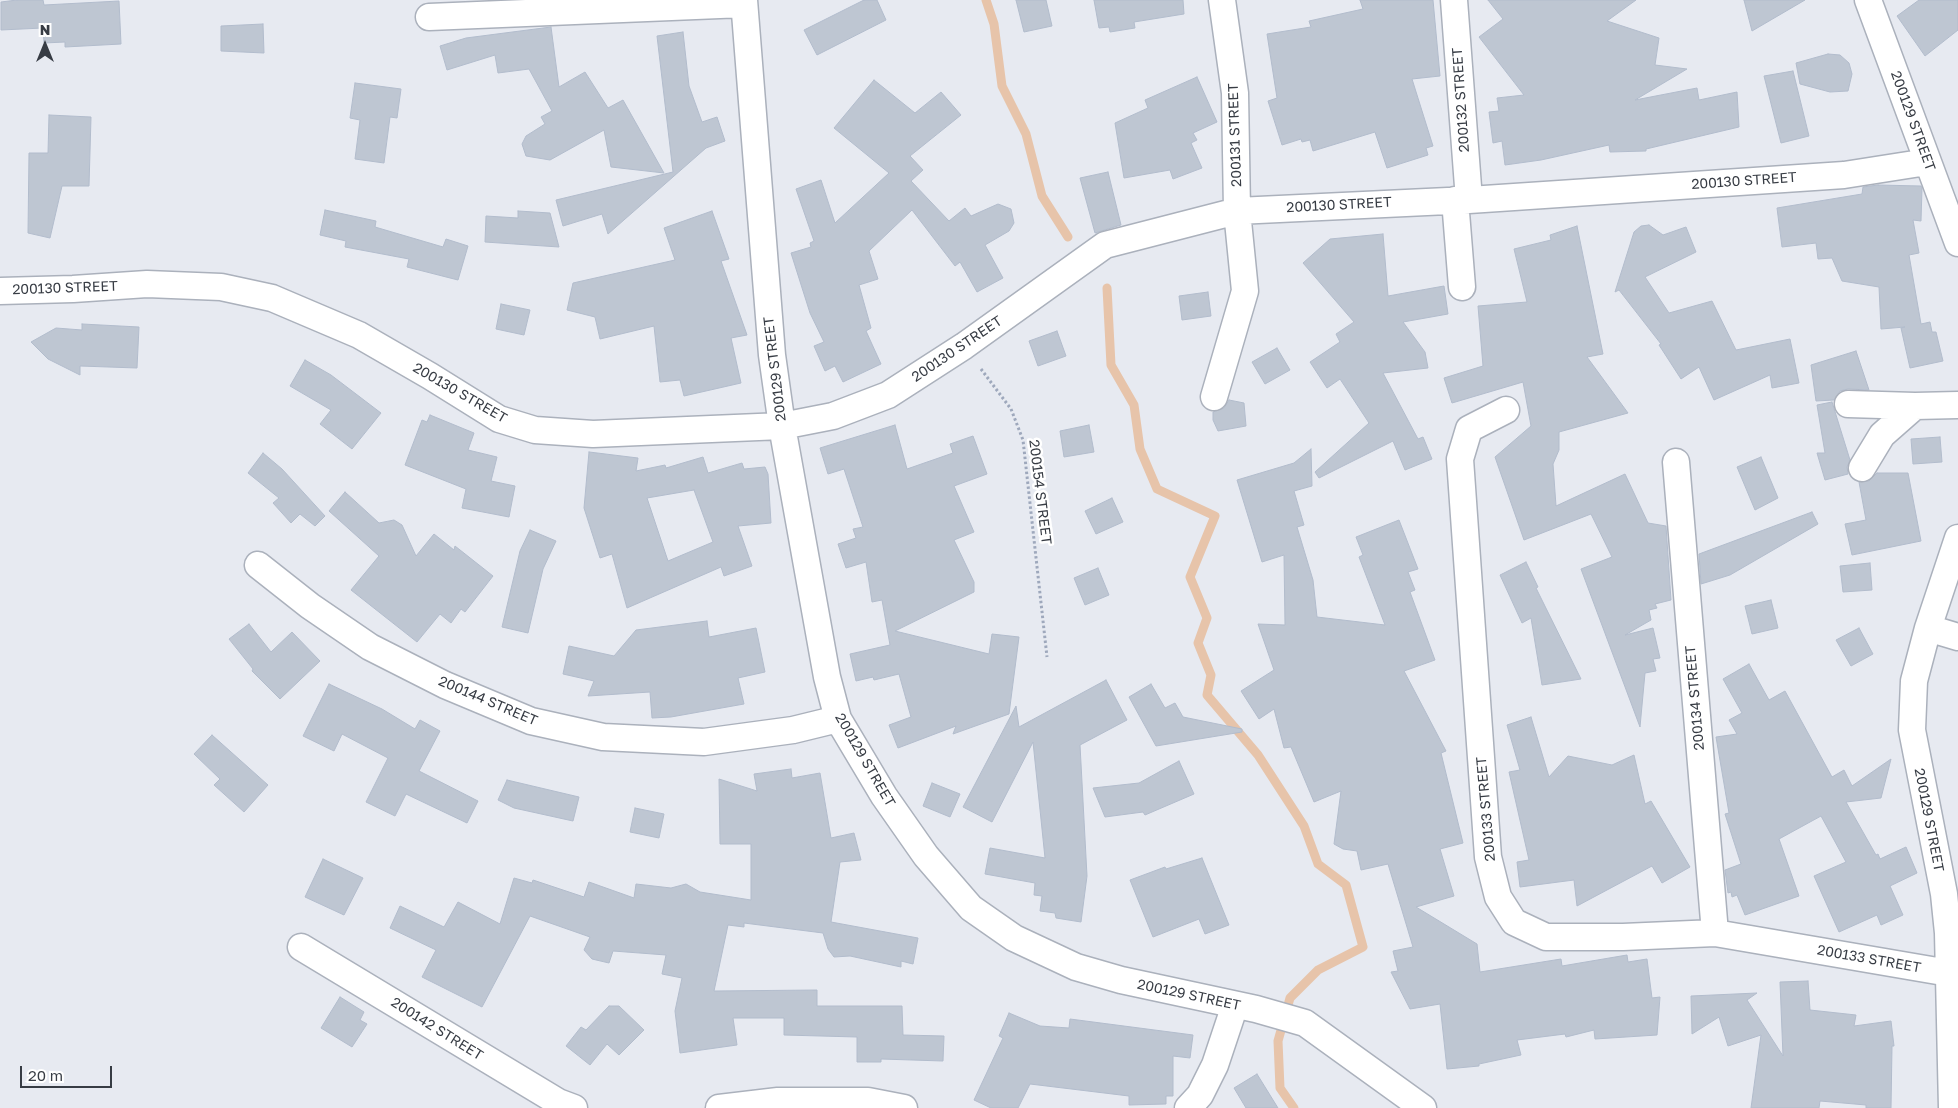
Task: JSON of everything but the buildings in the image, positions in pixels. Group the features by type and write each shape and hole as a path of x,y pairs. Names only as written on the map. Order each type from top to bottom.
{"street":[{"name":"200131 STREET","path":"1214,398 1245,292 1236,211 1235,93 1222,0"},
{"name":"200132 STREET","path":"1454,0 1462,200 1462,287"},
{"name":"200129 STREET","path":"1868,0 1958,243"},
{"name":"200129 STREET","path":"744,2 772,355 782,426 827,677 838,720 884,796 926,856 971,908 1014,938 1076,967 1122,980 1246,1007 1305,1023 1424,1108"},
{"path":"429,17 744,2"},
{"name":"200130 STREET","path":"0,291 147,284 221,287 272,298 358,335 430,376 499,419 535,430 593,434 782,426 833,416 888,395 964,346 1105,245 1236,211 1462,200 1844,175 1928,162"},
{"path":"1848,404 1958,405"},
{"path":"1862,468 1882,435 1915,406"},
{"name":"200133 STREET","path":"1506,410 1469,428 1460,459 1488,856 1498,897 1514,922 1546,937 1623,937 1715,933 1949,973"},
{"name":"200134 STREET","path":"1676,462 1715,933"},
{"name":"200129 STREET","path":"1952,1108 1948,934 1944,894 1912,730 1914,681 1928,628 1958,538"},
{"name":"200144 STREET","path":"258,565 310,606 370,647 445,685 531,722 603,737 704,742 793,730 838,720"},
{"path":"1928,628 1958,637"},
{"name":"200142 STREET","path":"301,947 558,1102 574,1108"},
{"path":"1188,1108 1200,1096 1246,1007"},
{"path":"719,1108 778,1100 868,1101 904,1108"}],"path":[{"name":"200154 STREET","path":"964,346 1011,409 1023,440 1047,657"}],"waterway":[{"path":"986,0 994,24 1002,86 1026,134 1042,196 1068,237"},
{"path":"1107,288 1111,365 1134,405 1140,449 1157,489 1215,516 1190,577 1207,618 1198,643 1211,675 1207,695 1258,755 1304,826 1318,864 1346,885 1363,947 1318,970 1290,998 1278,1041 1280,1088 1294,1108"}]}
